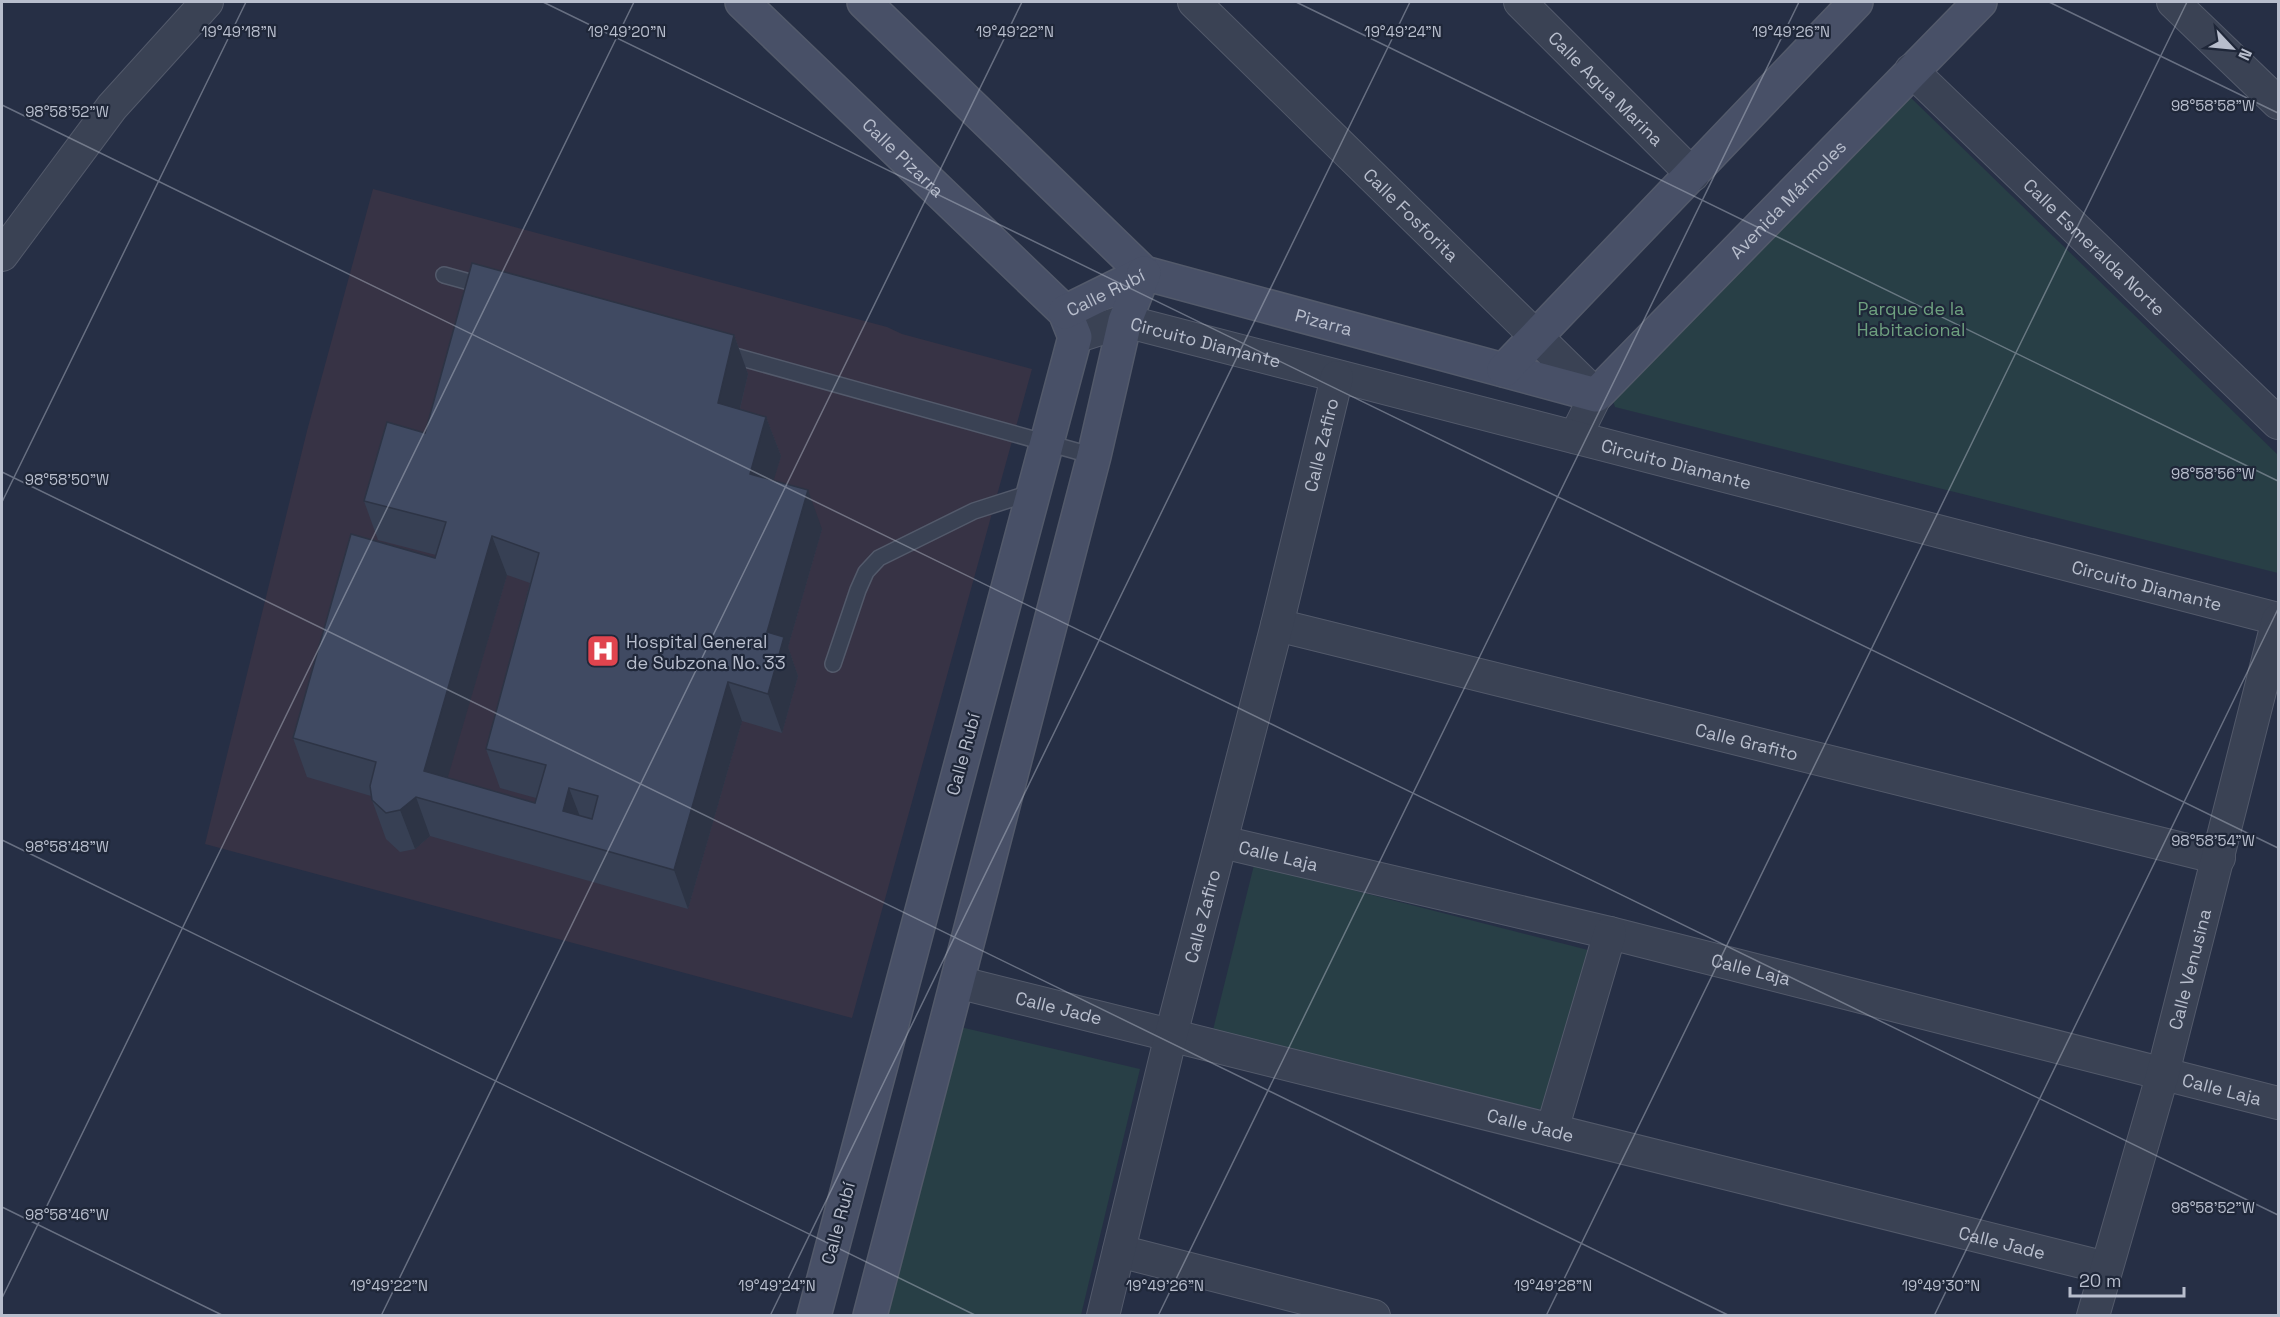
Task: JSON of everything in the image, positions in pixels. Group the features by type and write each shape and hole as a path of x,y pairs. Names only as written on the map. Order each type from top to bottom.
{"street":[{"path":"2,255 112,106 207,2"},
{"name":"Calle Pizarra","path":"742,2 1070,324"},
{"path":"864,2 1144,273"},
{"name":"Calle Fosforita","path":"1194,2 1596,395"},
{"name":"Calle Agua Marina","path":"1520,2 1693,175"},
{"name":"Avenida Mármoles","path":"1596,395 1911,70 1980,2"},
{"path":"2173,2 2278,103"},
{"path":"1504,370 1693,175 1850,4"},
{"name":"Calle Esmeralda Norte","path":"1911,70 2278,423"},
{"name":"Calle Rubí","path":"814,1316 1047,443 1070,324 1144,273"},
{"name":"Calle Rubí","path":"870,1316 1094,456 1125,321 1144,273"},
{"name":"Pizarra","path":"1144,273 1596,395"},
{"name":"Circuito Diamante","path":"1070,324 1125,321 2278,620"},
{"name":"Calle Zafiro","path":"1103,1316 1171,1035 1277,624 1337,377"},
{"path":"1575,437 1596,395"},
{"name":"Calle Venusina","path":"2093,1316 2163,1073 2278,620"},
{"name":"Calle Grafito","path":"1277,624 2219,858"},
{"name":"Calle Laja","path":"1222,842 1610,933 2278,1103"},
{"path":"1552,1130 1610,933"},
{"name":"Calle Jade","path":"957,981 2106,1268"},
{"path":"1119,1251 1374,1316"}],"lane":[{"path":"444,275 501,291"},
{"path":"705,348 1094,456"},
{"path":"833,664 858,590 866,572 879,558 974,511 1033,492"}],"shaded area":[{"name":"Hospital General de Subzona No. 33","path":"373,189 887,327 902,334 1032,369 852,1018 205,844 307,431"}],"green space":[{"name":"Parque de la Habitacional","path":"1908,95 2278,455 2278,573 1615,407 1612,398"},
{"path":"1254,865 1596,952 1553,1112 1211,1038"},
{"path":"956,1026 1140,1069 1081,1315 887,1316"}],"building":[{"path":"472,263 734,335 718,403 766,417 750,474 808,490 767,632 784,637 768,694 728,682 674,870 416,797 400,810 386,813 372,800 370,786 376,762 293,738 351,534 435,558 446,522 364,501 387,422 425,433","holes":["492,536 539,553 486,749 546,765 535,803 424,771","569,788 598,796 592,819 563,811"]}],"place":[{"name":"Hospital General de Subzona No. 33","path":"603,651"}]}
